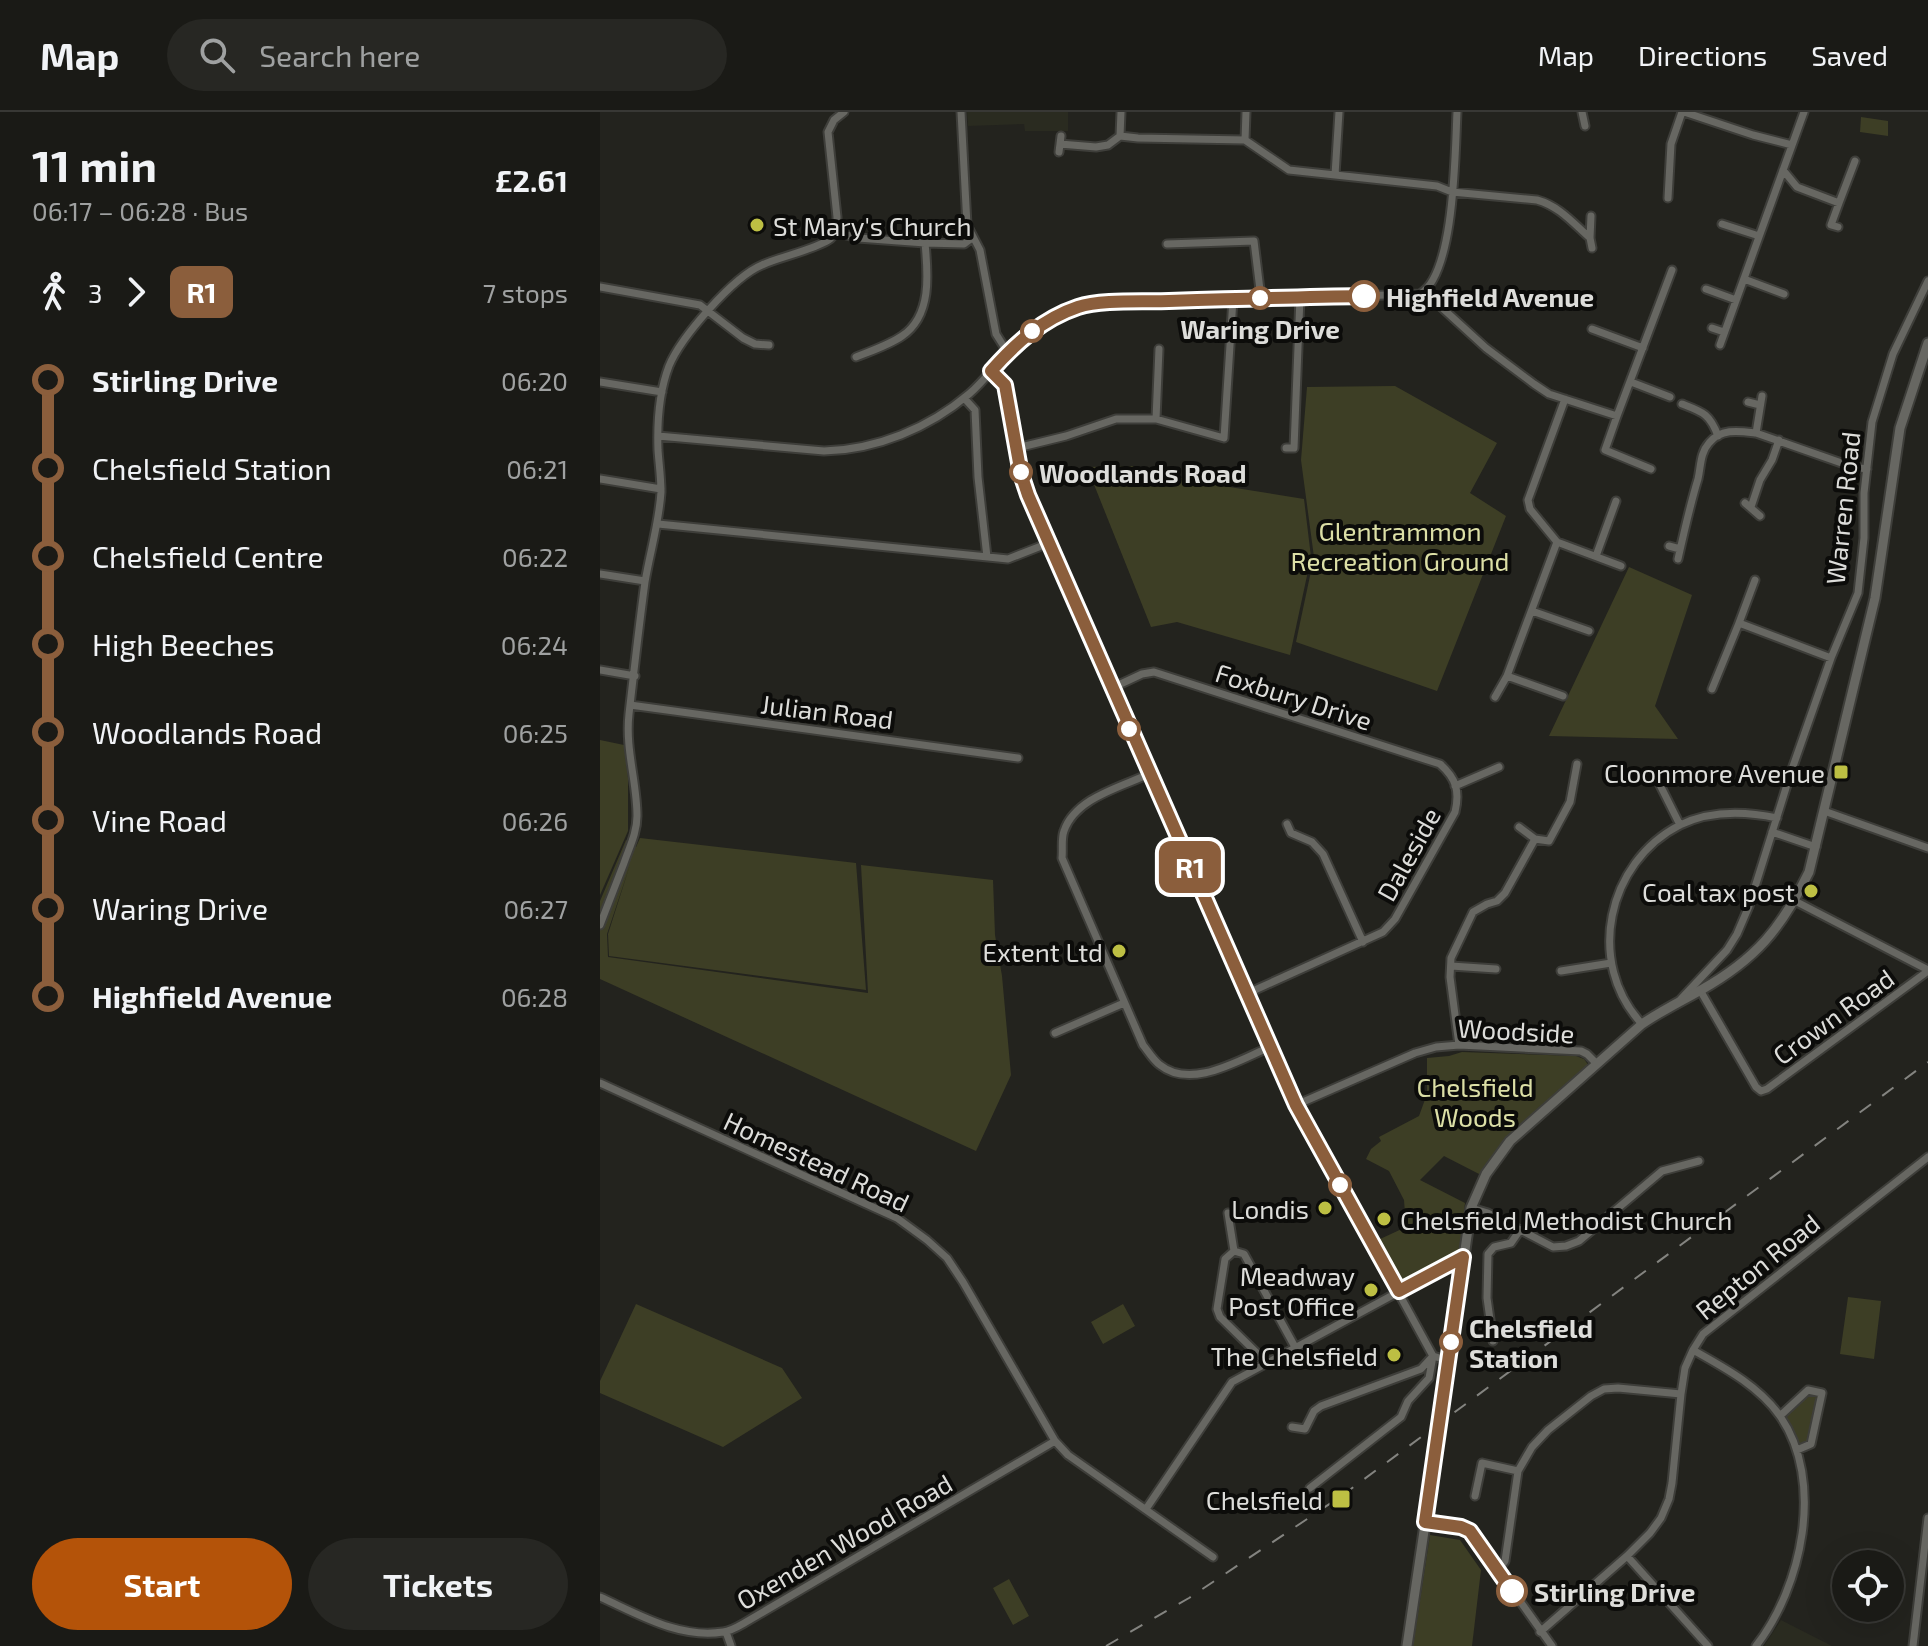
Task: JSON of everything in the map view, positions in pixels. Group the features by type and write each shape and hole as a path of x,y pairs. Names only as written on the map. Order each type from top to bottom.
{"street":[{"path":"600,925 636,825 628,739 630,705 645,581 658,524 661,489 658,436 662,392 672,359 686,338 709,310 749,272 826,241 835,232 837,217 828,132 834,120 844,112"},
{"path":"961,112 967,225 980,250 996,334 1008,353"},
{"path":"1120,136 1121,112"},
{"path":"1245,140 1246,112"},
{"path":"1335,175 1339,112"},
{"path":"658,436 814,451 841,450 882,442 934,419 964,398 1042,324 1083,305 1414,295 1427,290 1443,257 1452,192 1457,112"},
{"path":"1582,112 1585,126"},
{"path":"1668,198 1671,144 1683,112 1792,145"},
{"path":"1720,345 1804,112"},
{"path":"1060,144 1096,147 1108,145 1120,136 1245,140 1289,170 1537,200 1557,208 1590,238"},
{"path":"1838,227 1831,225 1855,161"},
{"path":"1783,170 1797,187 1839,203"},
{"path":"1591,216 1592,248"},
{"path":"1722,224 1759,236"},
{"path":"835,232 858,238 925,243 964,244 972,238"},
{"path":"1167,244 1254,241 1261,298"},
{"path":"856,357 903,336 912,327 926,298 925,243"},
{"path":"1651,469 1605,450 1672,270"},
{"path":"1744,279 1780,292 1780,281"},
{"name":"Warren Road","path":"1679,1000 1727,950 1737,934 1831,658 1858,593 1872,422 1893,354 1928,281"},
{"path":"600,287 700,305 743,338 755,344 769,345"},
{"path":"1706,289 1736,300"},
{"path":"1427,290 1486,348 1549,394 1617,416"},
{"path":"1286,448 1294,448 1300,297"},
{"path":"1017,448 1116,419 1156,419 1224,438 1233,299"},
{"path":"1712,328 1724,332"},
{"path":"1592,329 1643,348"},
{"name":"Warren Road","path":"1407,1646 1471,1208 1486,1174 1510,1141 1642,1024 1750,957 1774,932 1795,901 1809,872 1816,847 1875,598 1900,428 1928,343"},
{"path":"1156,419 1159,349"},
{"path":"991,371 1005,385 1021,474 1028,495 1246,994 1296,1105 1433,1356 1429,1378 1408,1401 1401,1417 1310,1488"},
{"path":"600,382 662,392"},
{"path":"1631,382 1670,397"},
{"path":"1756,433 1762,396"},
{"path":"964,398 975,410 978,477 987,557"},
{"path":"1565,399 1528,500 1530,509 1557,542 1621,566"},
{"path":"1748,402 1760,405"},
{"path":"1682,404 1707,414 1718,436"},
{"path":"1678,559 1702,455 1709,442 1728,431 1756,433 1853,467 1867,469"},
{"path":"1760,516 1748,505 1779,440"},
{"path":"600,479 661,489"},
{"path":"1596,556 1616,501"},
{"path":"658,524 1008,559 1049,543"},
{"path":"1495,697 1507,676 1557,542"},
{"path":"1669,546 1680,549"},
{"path":"600,574 645,581"},
{"path":"1712,689 1755,580"},
{"path":"1532,611 1589,631"},
{"path":"1739,623 1831,658"},
{"path":"600,670 635,676"},
{"name":"Foxbury Drive","path":"1112,688 1142,674 1154,672 1440,764 1450,773 1455,786"},
{"path":"1507,676 1563,696"},
{"name":"Julian Road","path":"630,705 1018,758"},
{"path":"1455,786 1499,767"},
{"path":"1519,827 1535,839 1549,841 1570,802 1574,768"},
{"path":"1149,774 1091,800 1075,814 1064,832 1062,858 1124,1003 1143,1045 1161,1066 1183,1075 1207,1074 1270,1047"},
{"path":"1660,785 1680,825"},
{"name":"Daleside","path":"1246,994 1383,932 1395,919 1455,812 1458,797 1455,786"},
{"path":"1824,811 1928,848"},
{"path":"1642,1024 1631,1013 1618,989 1609,939 1618,892 1632,867 1652,844 1680,825 1732,812 1777,818"},
{"path":"1287,824 1291,833 1312,842 1323,854 1363,942"},
{"path":"1772,832 1816,847"},
{"path":"1459,1045 1450,977 1451,958 1473,912 1497,901 1505,893 1535,839"},
{"path":"1795,901 1928,970"},
{"path":"1561,971 1611,963"},
{"path":"1451,966 1496,969"},
{"name":"Crown Road","path":"1700,990 1761,1091 1928,970"},
{"path":"1055,1033 1124,1003"},
{"name":"Woodside","path":"1296,1105 1415,1053 1436,1047 1459,1045 1581,1051 1597,1064"},
{"name":"Homestead Road","path":"600,1083 897,1218 927,1240 947,1258 963,1282 1055,1441 1068,1455 1213,1557"},
{"name":"Repton Road","path":"1540,1632 1627,1556 1661,1518 1672,1483 1685,1368 1703,1334 1928,1157"},
{"path":"1471,1208 1488,1213 1553,1247 1566,1246 1579,1241 1662,1171 1699,1161"},
{"path":"1228,1213 1234,1251"},
{"path":"1493,1341 1487,1298 1488,1254 1494,1247 1511,1243 1520,1230"},
{"path":"1234,1251 1244,1254 1295,1347"},
{"path":"1234,1251 1225,1259 1217,1309 1220,1317 1266,1362"},
{"path":"1146,1509 1232,1382 1463,1257"},
{"path":"1693,1350 1753,1387 1780,1416 1797,1450 1804,1485 1803,1528 1794,1572 1776,1613 1756,1646"},
{"path":"1433,1356 1449,1361"},
{"path":"1292,1427 1305,1429 1314,1411 1321,1406 1421,1369 1433,1356"},
{"path":"1498,1570 1505,1561 1518,1471 1532,1447 1548,1430 1604,1389 1681,1394"},
{"path":"1780,1416 1808,1390 1822,1393 1814,1438 1811,1444 1797,1450"},
{"name":"Oxenden Wood Road","path":"600,1597 666,1627 701,1633 726,1632 1055,1441"},
{"path":"1475,1496 1482,1463 1518,1471"},
{"path":"1913,1646 1928,1518"},
{"path":"1425,1522 1470,1531 1552,1646"},
{"path":"1627,1556 1708,1646"},
{"path":"726,1632 731,1646"}],"shaded area":[{"path":"967,112 1068,112 1068,131 1025,131 1024,124 968,126"},
{"path":"1781,1620 1832,1646 1764,1646"}],"green space":[{"path":"1861,117 1888,121 1888,136 1860,132"},
{"name":"Glentrammon Recreation Ground","path":"1395,386 1497,443 1470,493 1506,516 1437,691 1296,642 1314,557 1301,460 1307,387"},
{"name":"Glentrammon Recreation Ground","path":"1133,466 1198,482 1304,499 1311,557 1290,655 1177,622 1151,627 1087,467"},
{"path":"1629,567 1692,595 1655,706 1678,739 1549,736"},
{"path":"600,740 624,745 628,778 628,831 600,895"},
{"path":"640,838 856,863 866,990 609,956 608,934 630,865 607,934 608,957 868,993 861,865 993,880 995,935 1011,1075 976,1151 600,979 600,901 626,840 636,847"},
{"name":"Chelsfield Woods","path":"1462,1052 1576,1056 1584,1059 1589,1066 1506,1137 1481,1175 1444,1156 1420,1180 1465,1203 1459,1256 1404,1285 1378,1240 1406,1227 1404,1200 1389,1171 1366,1159 1371,1149 1381,1141 1379,1137 1419,1116 1427,1094 1427,1058"},
{"path":"1848,1297 1881,1301 1874,1359 1840,1354"},
{"path":"636,1304 782,1368 802,1398 723,1447 600,1393 600,1381"},
{"path":"1123,1304 1135,1326 1103,1344 1091,1322"},
{"path":"1815,1394 1818,1396 1810,1440 1797,1446 1784,1419 1798,1404"},
{"path":"1430,1535 1460,1540 1481,1570 1472,1646 1413,1646"},
{"path":"1009,1579 1029,1616 1013,1625 993,1588"}],"railway":[{"path":"1106,1646 1189,1598 1340,1497 1928,1062"}],"bus line":[{"name":"R1","path":"1364,296 1083,305 1034,329 991,371 1005,385 1021,474 1028,495 1296,1105 1399,1291 1463,1257 1425,1522 1470,1531 1512,1591"}],"place":[{"name":"St Mary's Church","path":"757,225"},
{"name":"Highfield Avenue","path":"1364,296"},
{"name":"Waring Drive","path":"1260,298"},
{"name":"Woodlands Road","path":"1021,472"},
{"name":"Cloonmore Avenue","path":"1841,772"},
{"name":"Coal tax post","path":"1811,891"},
{"name":"Extent Ltd","path":"1119,951"},
{"name":"Londis","path":"1325,1208"},
{"name":"Chelsfield Methodist Church","path":"1384,1219"},
{"name":"Meadway Post Office","path":"1371,1290"},
{"name":"Chelsfield Station","path":"1451,1342"},
{"name":"The Chelsfield","path":"1394,1355"},
{"name":"Chelsfield","path":"1341,1499"},
{"name":"Stirling Drive","path":"1512,1591"}]}
